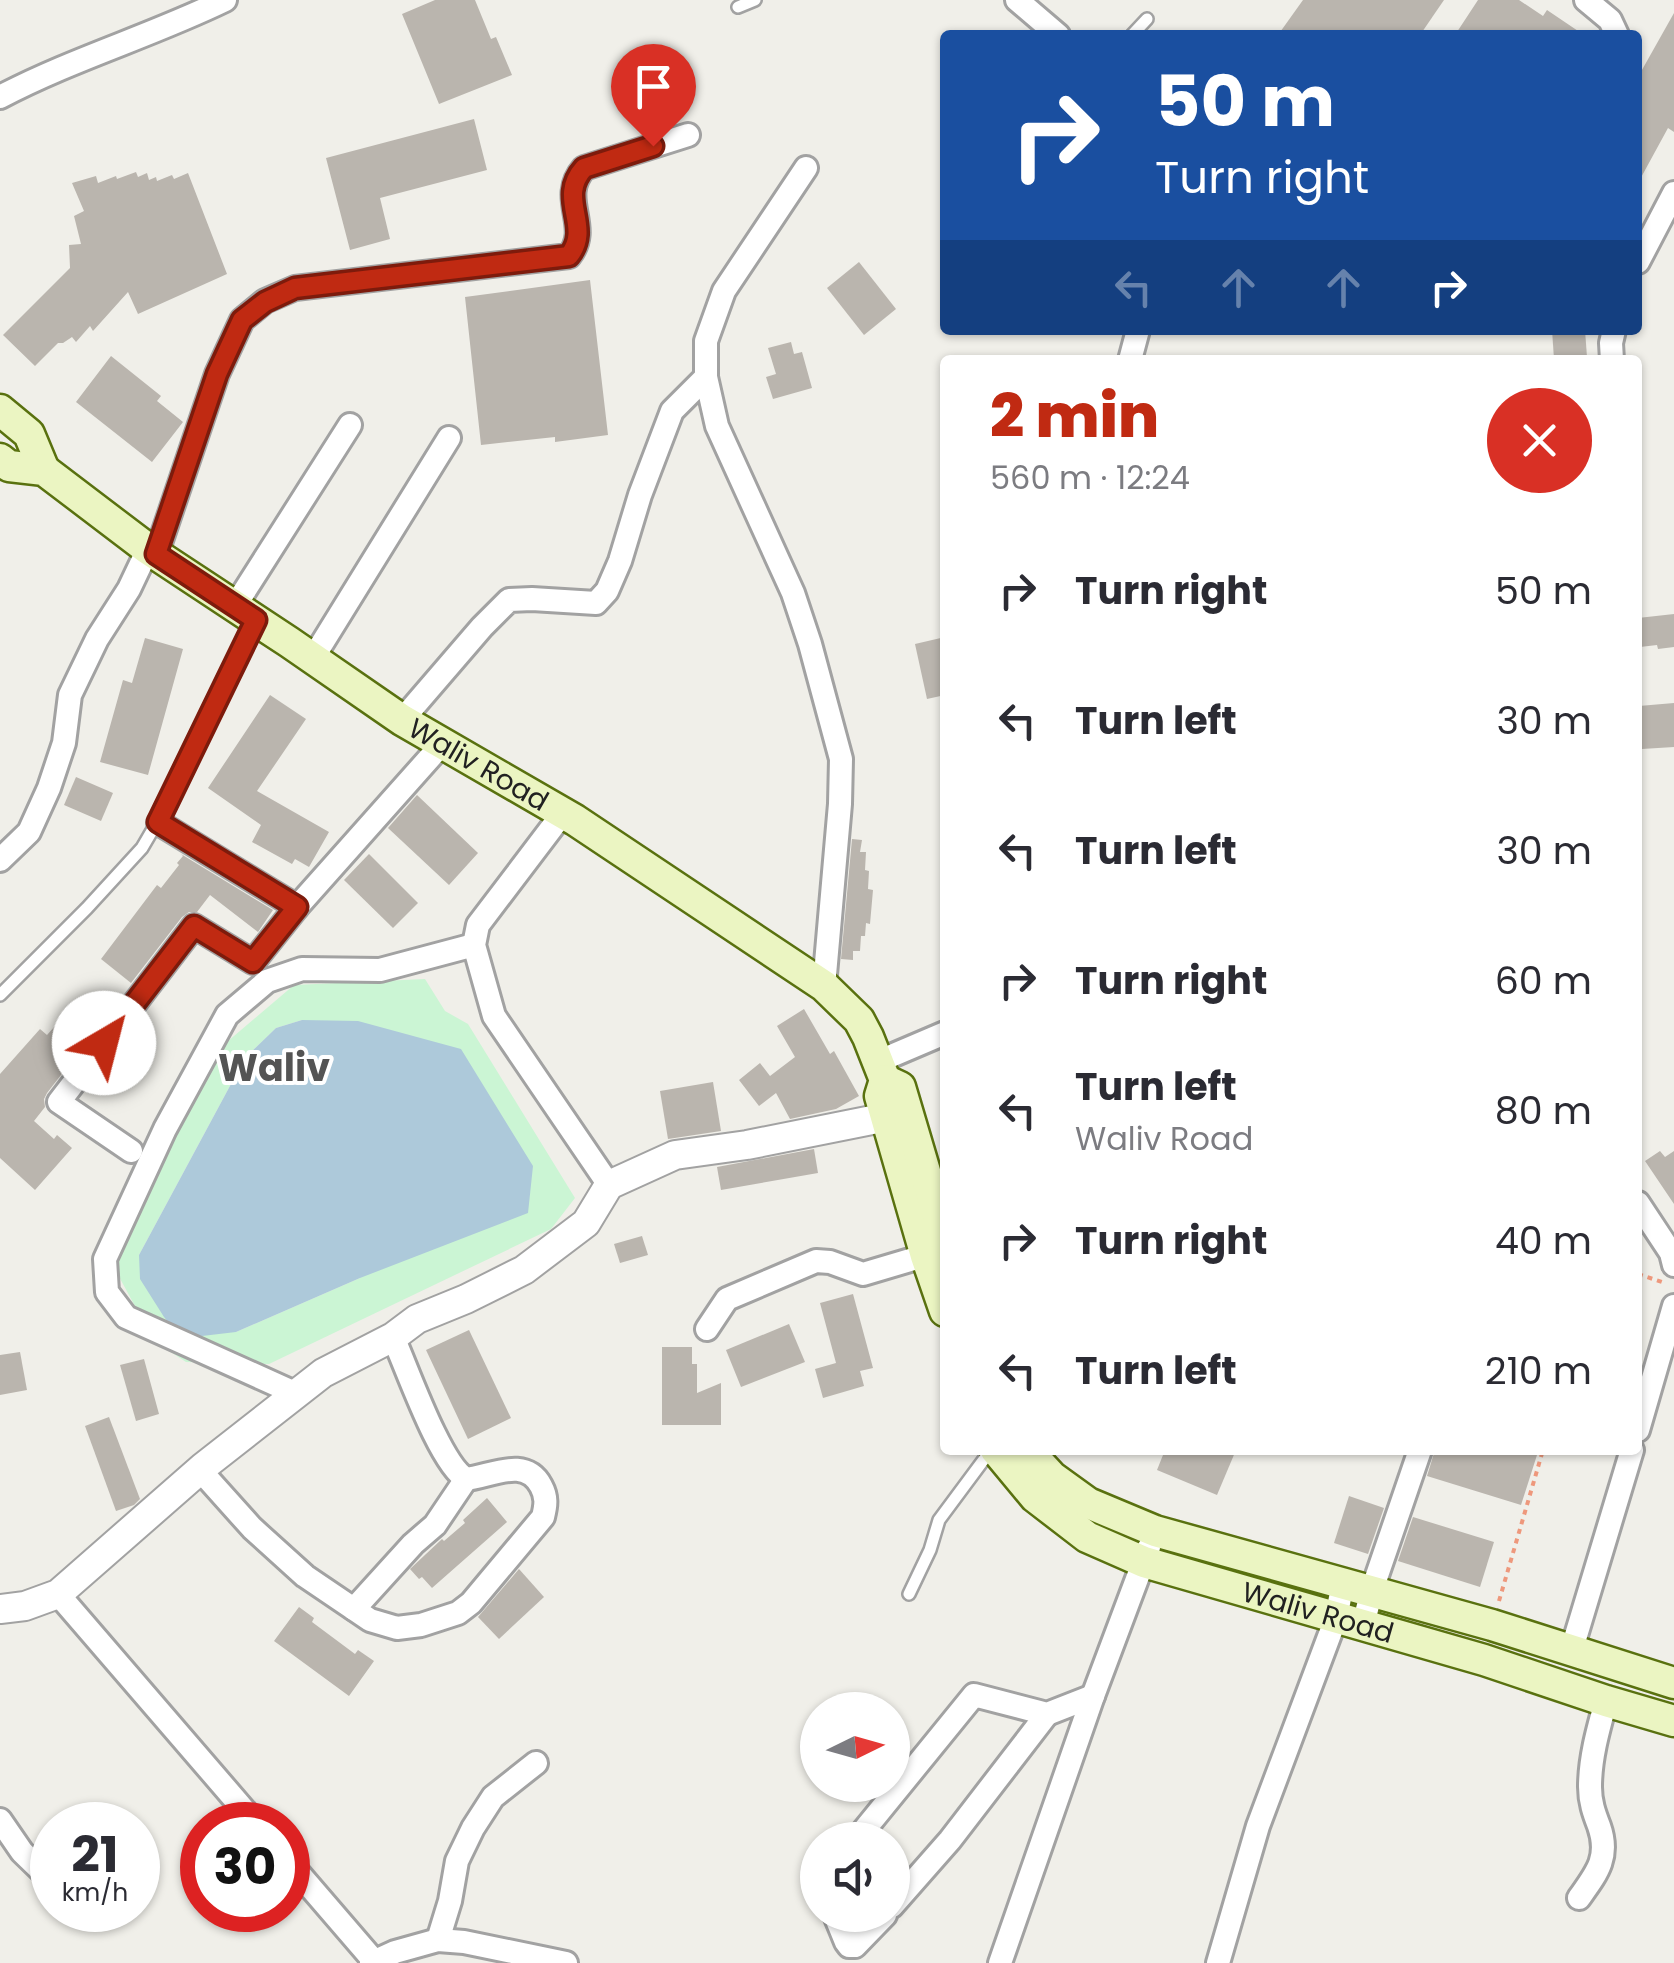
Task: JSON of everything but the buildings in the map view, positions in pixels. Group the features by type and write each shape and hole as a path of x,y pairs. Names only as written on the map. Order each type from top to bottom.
{"main road":[{"name":"Waliv Road","path":"0,410 29,434 44,470 152,552 402,720 564,813 824,986 859,1020 881,1071 900,1087 898,1115 939,1248"},
{"name":"Waliv Road","path":"0,460 9,466 44,470"},
{"name":"Waliv Road","path":"998,1455 1035,1496 1086,1537 1144,1562 1674,1721"},
{"name":"Waliv Road","path":"1031,1455 1052,1477 1088,1503 1155,1531 1492,1625 1674,1683"}],"street":[{"path":"0,97 224,0"},
{"path":"1018,0 1052,30"},
{"path":"1586,0 1610,20 1615,30"},
{"path":"0,860 29,832 49,788 64,743 70,695 97,639 152,552 217,374 242,320 265,302 295,288 569,256 578,245 572,194 576,177 584,168 688,136"},
{"path":"806,168 724,291 706,341 706,377 717,426 793,594 841,759 824,986"},
{"path":"1642,254 1674,193"},
{"path":"402,720 509,600 596,603 607,591 672,411 706,377"},
{"path":"246,613 350,425"},
{"path":"313,658 450,438"},
{"path":"130,1152 60,1102 194,926 253,962 442,744"},
{"path":"564,813 478,925 474,945 494,1016 608,1185"},
{"path":"158,822 297,907"},
{"path":"296,1394 126,1317 108,1292 104,1259 166,1129 228,1015 267,981 302,969 380,970 474,945"},
{"path":"881,1071 940,1036"},
{"path":"0,1609 26,1606 58,1594 200,1470 323,1373 393,1337 417,1319 524,1270 586,1222 608,1185 675,1155 748,1145 898,1115"},
{"path":"1642,1210 1674,1265"},
{"path":"707,1329 728,1300 816,1261 863,1274 939,1248"},
{"path":"1642,1416 1674,1306"},
{"path":"393,1337 443,1452 466,1479"},
{"path":"1218,1963 1258,1826 1349,1622 1358,1586 1418,1455"},
{"path":"1572,1652 1631,1455"},
{"path":"200,1470 252,1528 305,1576 370,1620 397,1628 458,1613 471,1603 543,1518 546,1502 534,1475 512,1469 466,1479 435,1525 354,1609"},
{"path":"1000,1963 1155,1531"},
{"path":"58,1594 237,1802"},
{"path":"871,1822 974,1694 1047,1714"},
{"path":"910,1886 1047,1714 1093,1696"},
{"path":"1580,1898 1604,1850 1590,1788 1594,1741 1606,1702"},
{"path":"438,1940 457,1860 473,1828 493,1797 536,1763"},
{"path":"0,1820 30,1860"},
{"path":"310,1887 373,1962 438,1940 566,1963"},
{"path":"842,1932 849,1946 856,1946 869,1932"}],"lane":[{"path":"738,6 754,0"},
{"path":"1137,30 1148,19"},
{"path":"0,995 142,848 158,822 246,613"},
{"path":"909,1594 939,1520 989,1455"}],"path":[{"path":"1642,1275 1674,1285"},
{"path":"1492,1625 1542,1455"}],"green space":[{"path":"425,979 445,1011 468,1024 575,1198 551,1229 269,1364 186,1362 154,1341 111,1262 214,1053 294,985","holes":["302,1020 360,1278 236,1332 139,1255 245,1058 276,1028"]}],"water":[{"path":"302,1020 358,1021 461,1049 533,1166 528,1213 360,1278 236,1332 202,1336 177,1333 140,1279 139,1255 245,1058 276,1028"}],"district":[{"name":"Waliv","path":"274,1068"}],"route":[{"path":"104,1043 194,926 253,962 297,907 158,822 256,620 156,554 217,374 242,320 265,302 295,288 569,256 578,245 572,194 576,177 584,168 653,146"}]}
